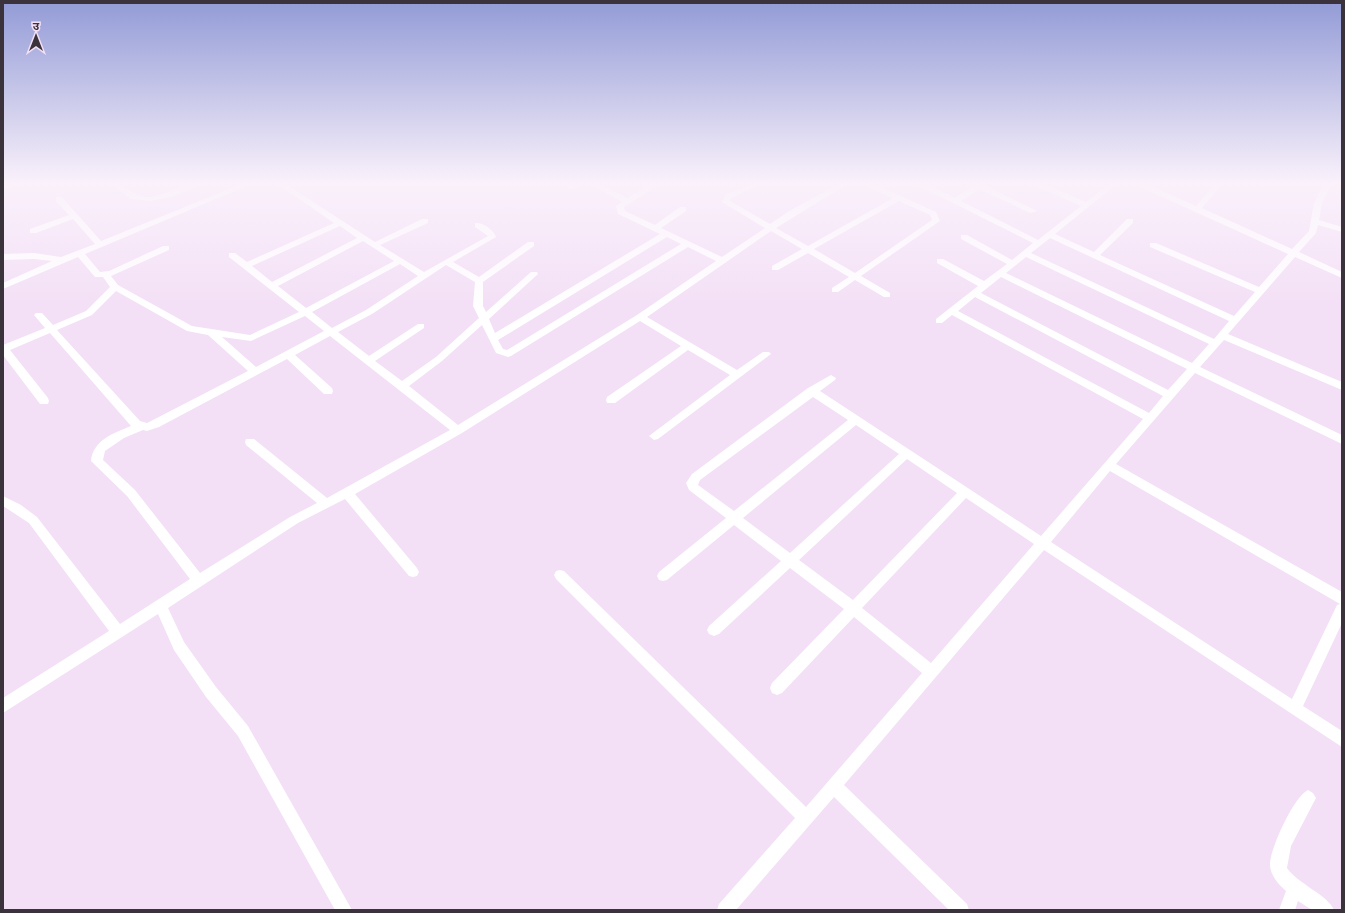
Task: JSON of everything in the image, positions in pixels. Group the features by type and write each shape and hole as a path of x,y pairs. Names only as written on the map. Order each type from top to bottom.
{"street":[{"path":"33,231 48,226"},
{"path":"83,226 100,245"},
{"path":"3,286 147,226"},
{"path":"246,266 334,226"},
{"path":"344,226 424,276"},
{"path":"374,245 415,226"},
{"path":"199,581 132,493 97,461 96,456 99,449 108,442 141,426 155,424 332,333 383,304 424,276 492,237 491,233 479,226"},
{"path":"650,226 723,262"},
{"path":"655,228 659,226"},
{"path":"767,226 887,295"},
{"path":"3,706 294,520 346,493 458,430 640,317 723,262 774,226"},
{"path":"776,268 850,226"},
{"path":"835,290 929,226"},
{"path":"1004,226 1038,243"},
{"path":"939,321 1060,226"},
{"path":"1095,255 1125,226"},
{"path":"1234,226 1342,275"},
{"path":"725,910 834,786 1169,395 1313,231 1315,226"},
{"path":"1328,226 1342,230"},
{"path":"494,338 666,234"},
{"path":"1049,234 1235,320"},
{"path":"964,237 1012,263"},
{"path":"271,286 363,238"},
{"path":"479,281 531,244"},
{"path":"479,281 478,306 494,338 499,352 508,354 513,353 687,244"},
{"path":"1154,245 1260,291"},
{"path":"80,253 98,275 106,275 166,248"},
{"path":"1025,253 1218,339 1342,386"},
{"path":"232,255 458,430"},
{"path":"3,256 34,256 62,260"},
{"path":"106,275 115,287 190,330 251,338 306,312 400,261"},
{"path":"940,261 984,285"},
{"path":"447,262 479,281"},
{"path":"1000,273 1342,440"},
{"path":"401,387 426,370 534,274"},
{"path":"44,401 3,348 89,313 115,287"},
{"path":"975,293 1169,395"},
{"path":"951,312 1150,418"},
{"path":"39,315 136,424 141,426"},
{"path":"640,317 737,375"},
{"path":"368,361 421,326"},
{"path":"211,332 256,372"},
{"path":"611,400 688,346"},
{"path":"654,436 766,354"},
{"path":"289,355 328,391"},
{"path":"831,378 696,477 692,483 694,488 735,518 788,561 853,608 932,672"},
{"path":"812,391 1342,740"},
{"path":"663,576 855,420"},
{"path":"250,442 325,503"},
{"path":"714,630 907,453"},
{"path":"1109,465 1342,599"},
{"path":"777,688 965,492"},
{"path":"346,493 413,572"},
{"path":"3,501 33,520 118,632"},
{"path":"560,575 806,818"},
{"path":"160,605 179,646 211,692 243,731 344,910"},
{"path":"1295,708 1342,609"},
{"path":"834,786 961,910"},
{"path":"1308,798 1300,810 1278,859 1278,869 1283,876 1326,910"},
{"path":"1286,910 1296,887"}]}
